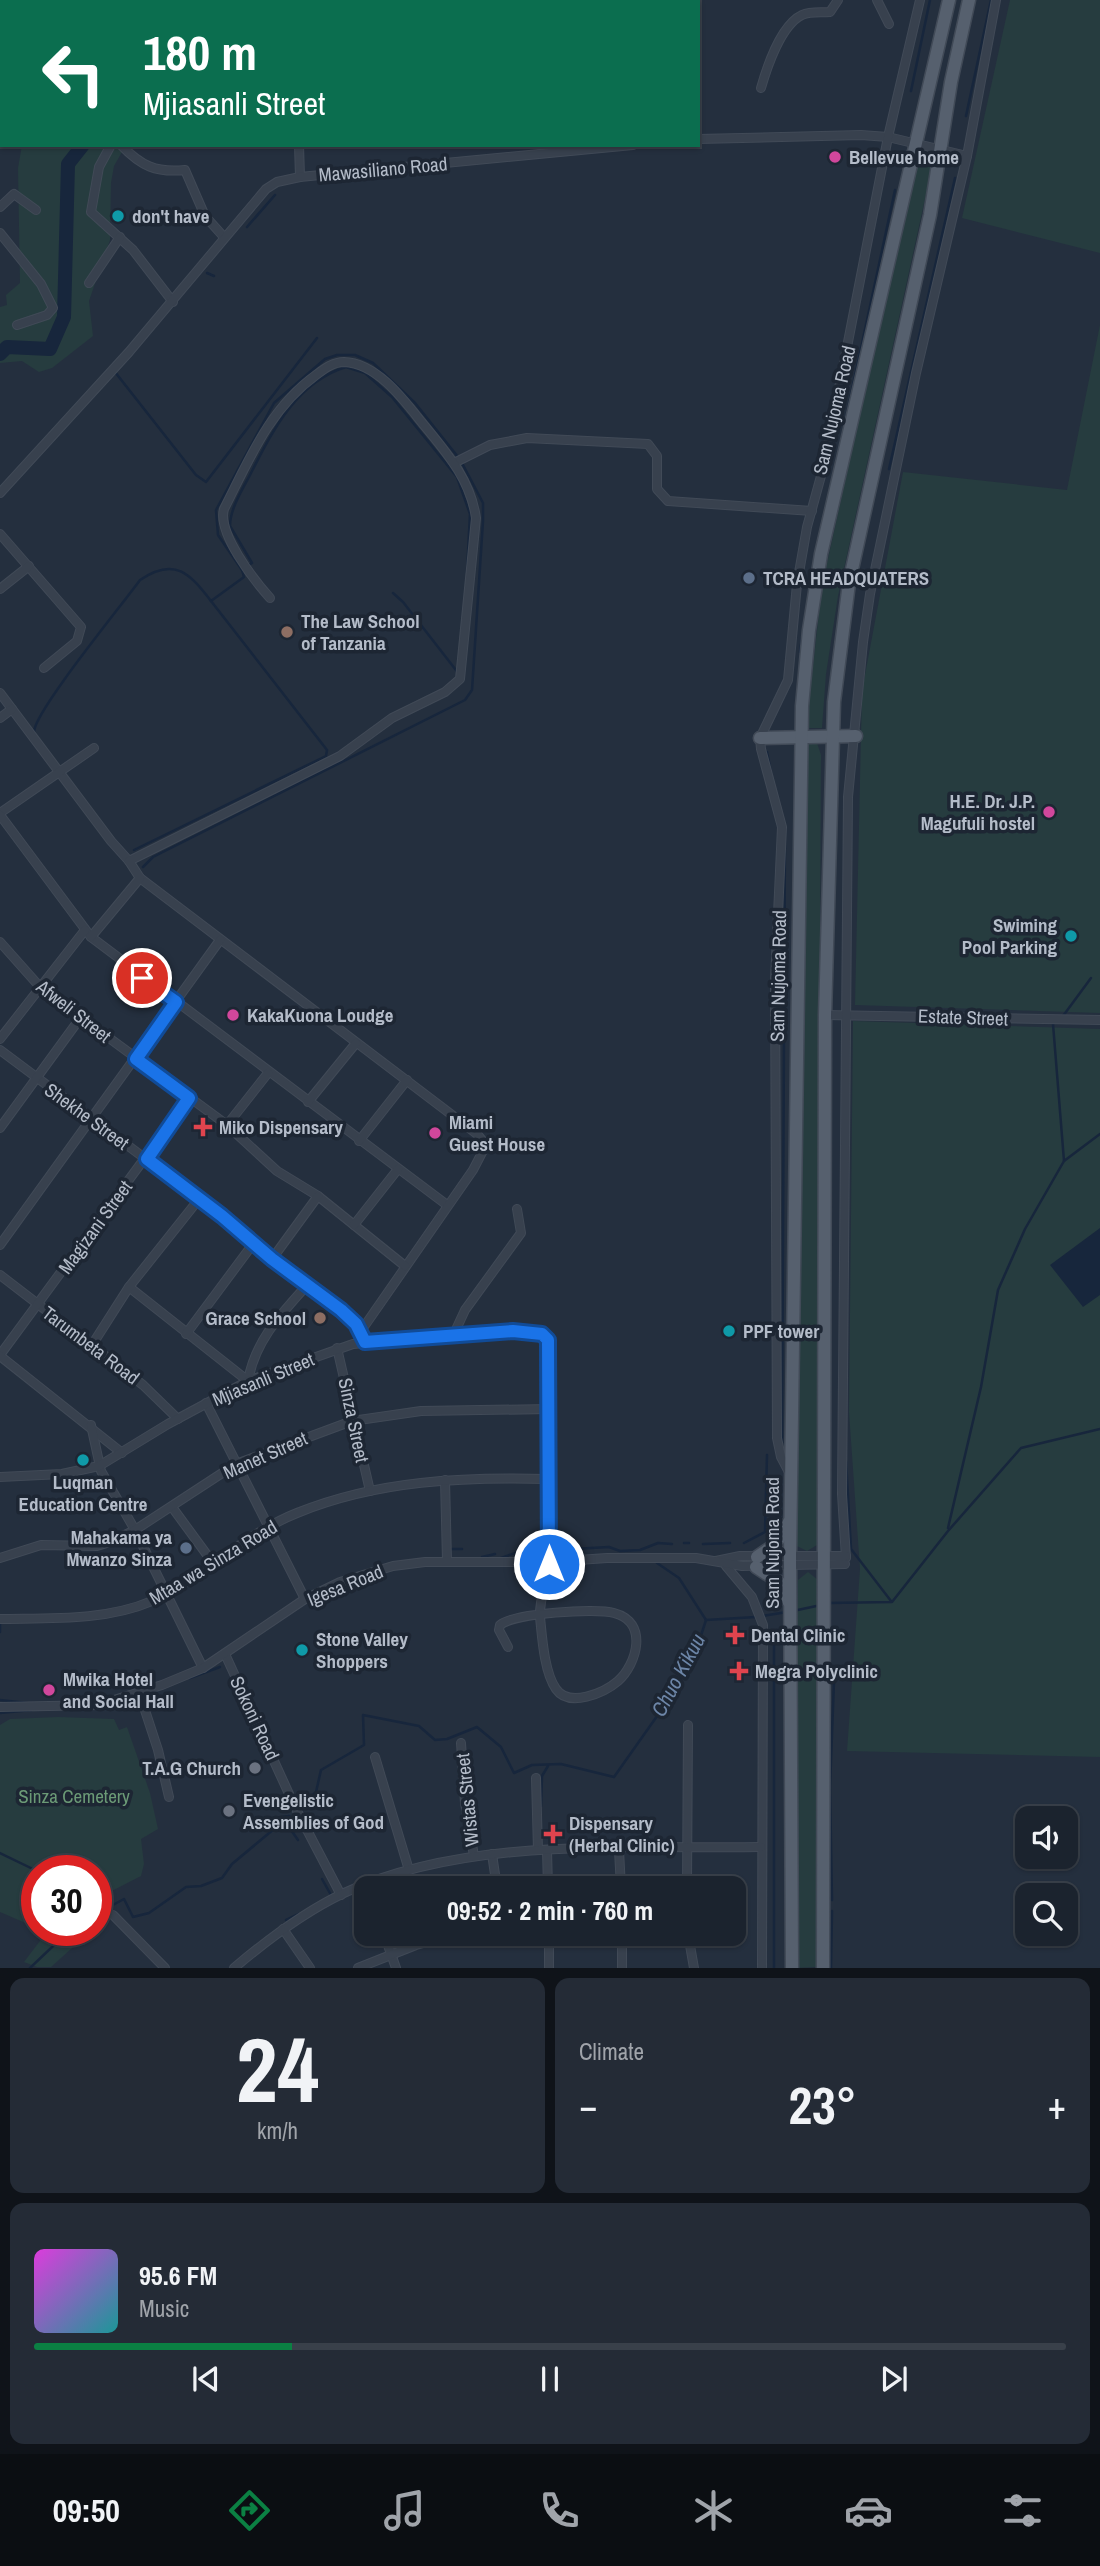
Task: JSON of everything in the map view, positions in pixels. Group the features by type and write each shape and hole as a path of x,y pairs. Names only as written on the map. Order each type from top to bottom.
{"main road":[{"name":"Sam Nujoma Road","path":"792,1968 790,1562 800,737 816,581 914,143 949,0"},
{"path":"823,1968 825,1015 834,702 849,583 930,215 951,82 969,0"},
{"path":"761,738 856,736"},
{"path":"791,1608 779,1582 756,1562 781,1538 792,1514"}],"street":[{"path":"761,88 773,53 792,23 807,14 830,12 838,0"},
{"path":"877,0 889,24"},
{"path":"791,1476 781,1457 777,1438 775,980 782,827 761,749 761,738 788,680 797,584 851,335 888,137 920,0"},
{"path":"846,1013 848,797 870,594 967,156 996,0"},
{"path":"700,139 861,135 888,137 967,156"},
{"path":"110,147 99,167 91,212 120,237 173,302"},
{"path":"123,147 141,164 152,169 171,172 185,170 205,216 223,236"},
{"path":"299,147 300,177"},
{"name":"Mawasiliano Road","path":"0,493 173,302 223,236 266,189 277,182 300,177 594,147"},
{"path":"0,207 13,194 36,210"},
{"path":"0,233 41,284 53,308 47,315 17,325"},
{"path":"89,283 120,237"},
{"path":"129,861 340,757 392,718 455,686 462,673 476,518 467,482 406,403 363,366 337,363 318,373 282,403 222,516 227,536 270,598"},
{"path":"454,463 490,445 527,438 648,444 657,456 657,489 662,498 668,501 812,511"},
{"path":"0,534 81,627 77,641 44,668"},
{"path":"0,589 29,566"},
{"path":"0,693 140,878 477,1133 486,1145 481,1158 360,1331"},
{"path":"0,718 12,709"},
{"path":"94,748 59,770 0,814 85,930 268,1073 447,1205"},
{"path":"92,937 140,878"},
{"path":"0,1039 85,930"},
{"path":"0,1245 220,940"},
{"name":"Afweli Street","path":"0,942 40,987 227,1125 277,1171 318,1196 405,1266"},
{"name":"Estate Street","path":"825,1015 846,1013 1100,1020"},
{"name":"Igesa Road","path":"0,1707 98,1704 139,1692 203,1668 305,1599 340,1582 385,1568 447,1561 549,1562 607,1558 696,1558 725,1565 846,1559 842,1494 846,1013"},
{"path":"0,1128 80,1017"},
{"path":"308,1102 356,1042"},
{"name":"Shekhe Street","path":"0,1050 147,1159 272,1259 309,1283 360,1331 365,1342"},
{"path":"227,1125 268,1073"},
{"path":"359,1141 407,1080"},
{"name":"Magizani Street","path":"0,1355 147,1159 189,1098"},
{"path":"354,1225 398,1169"},
{"path":"272,1259 318,1196"},
{"path":"92,1345 129,1287 199,1199"},
{"path":"453,1336 465,1310 521,1233 517,1209"},
{"path":"186,1334 253,1244"},
{"name":"Tarumbeta Road","path":"0,1275 143,1385 178,1419"},
{"path":"129,1287 248,1381 251,1364 261,1341 309,1283"},
{"name":"Mjiasanli Street","path":"0,1477 62,1474 99,1466 248,1381 337,1348 365,1342 513,1331 542,1334 548,1340 549,1347 548,1409"},
{"name":"Sinza Street","path":"337,1348 370,1491"},
{"path":"0,1355 91,1425 122,1453"},
{"path":"206,1403 305,1599"},
{"path":"508,1647 500,1634 500,1625 513,1617 540,1614 609,1612 621,1616 631,1625 637,1641 631,1667 615,1684 596,1695 574,1697 560,1693 550,1675 540,1614 549,1562 548,1409"},
{"name":"Manet Street","path":"0,1559 41,1545 97,1546 135,1530 236,1464 352,1421 421,1411 548,1409"},
{"path":"91,1425 99,1466 135,1530 203,1668"},
{"name":"Mtaa wa Sinza Road","path":"0,1619 112,1612 141,1606 167,1594 267,1527 322,1503 414,1482 548,1479"},
{"path":"445,1480 447,1561"},
{"path":"172,1507 213,1563"},
{"name":"Igesa Road","path":"716,1561 740,1556 756,1562"},
{"path":"725,1565 752,1597 762,1625 762,1968"},
{"name":"Sokoni Road","path":"225,1654 295,1807 341,1895"},
{"path":"139,1692 158,1750 169,1797"},
{"path":"687,1876 688,1725"},
{"name":"Wistas Street","path":"461,1743 465,1803 474,1856"},
{"path":"375,1757 408,1870"},
{"path":"536,1778 546,1876"},
{"path":"394,1876 408,1870 474,1856 542,1850 761,1847"},
{"path":"619,1850 620,1876"},
{"path":"492,1854 495,1876"},
{"path":"233,1968 283,1929 341,1895 354,1891"},
{"path":"113,1914 165,1968"},
{"path":"283,1929 310,1968"},
{"path":"388,1946 396,1968"},
{"path":"358,1968 417,1946"},
{"path":"549,1946 549,1968"},
{"path":"622,1946 622,1968"},
{"path":"690,1946 694,1968"}],"green space":[{"path":"1010,0 1100,0 1100,253 962,218"},
{"path":"22,147 125,147 114,166 111,183 110,240 89,301 93,336 52,368 39,372 22,361 0,363 0,307 7,305 6,295 20,283 18,168"},
{"path":"924,161 932,167 838,596 826,674 822,728 806,728 822,586 915,164"},
{"path":"1100,325 1100,1013 855,1005 862,691 903,472 1067,490"},
{"path":"811,739 817,743 821,755 817,1545 807,1551 797,1546 796,984 804,743"},
{"path":"853,1021 1100,1029 1100,1757 847,1751 860,1569 849,1412"},
{"path":"808,1572 818,1580 816,1967 794,1968 798,1580"},
{"name":"Sinza Cemetery","path":"10,1719 114,1719 119,1730 127,1727 150,1793 158,1829 141,1839 144,1864 141,1876 112,1891 112,1855 21,1855 21,1921 0,1912 0,1725"},
{"path":"36,1946 74,1946 51,1967 37,1967 24,1962"}],"water":[{"path":"1100,1228 1100,1295 1083,1307 1050,1265"}],"waterway":[{"path":"911,91 930,0"},
{"path":"966,116 991,0"},
{"path":"0,354 7,347 50,349 64,317 68,164 81,147"},
{"path":"889,469 955,178"},
{"path":"840,446 895,190"},
{"path":"247,227 275,195"},
{"path":"207,273 214,276"},
{"path":"115,372 196,475 206,482 317,338"},
{"path":"242,570 218,535 216,510 274,403 325,359 337,355 355,355 373,363 415,403 458,457"},
{"path":"247,566 252,563 230,526 240,493 267,442 299,396 328,374 346,367 365,373 392,397 457,477 470,514 467,572"},
{"path":"143,867 153,857 465,700 472,690 483,503 462,463"},
{"path":"34,732 48,703 140,580 163,569 181,571 189,576 211,601 244,577 242,570"},
{"path":"393,593 459,674"},
{"path":"134,850 326,756 327,750 211,601"},
{"path":"800,652 802,638"},
{"path":"767,752 771,773"},
{"path":"782,1443 785,827"},
{"path":"1063,1016 1091,978"},
{"path":"1053,1024 1064,1161"},
{"path":"948,1528 981,1387 998,1290 1025,1229 1064,1161 1100,1134"},
{"name":"Chuo Kikuu","path":"828,1603 892,1602 948,1531 1021,1448 1100,1429"},
{"path":"744,1543 765,1532 767,1455"},
{"path":"846,1461 851,1549 891,1601"},
{"path":"768,1490 781,1490"},
{"path":"767,1512 781,1513"},
{"path":"555,1550 609,1547 620,1551 640,1550 658,1543 672,1544"},
{"path":"684,1543 689,1543"},
{"path":"703,1544 730,1543"},
{"path":"448,1549 462,1549"},
{"path":"501,1558 521,1551 541,1549"},
{"path":"482,1557 495,1554"},
{"path":"657,1563 679,1578 706,1620"},
{"name":"Chuo Kikuu","path":"793,1611 821,1605"},
{"name":"Chuo Kikuu","path":"762,1616 787,1612"},
{"name":"Chuo Kikuu","path":"300,1807 316,1792 321,1770 364,1745 363,1715 419,1726 435,1740 447,1739 477,1727 501,1747 514,1773 532,1765 561,1764 614,1777 667,1702 696,1651 706,1620 756,1617"},
{"path":"0,1621 0,1632"},
{"path":"774,1639 774,1968"},
{"path":"190,1678 220,1667"},
{"path":"832,1900 830,1787 834,1681"},
{"path":"117,1703 158,1690"},
{"path":"0,1700 27,1703"},
{"path":"0,1713 32,1710"},
{"path":"541,1806 542,1776 548,1766"},
{"name":"Chuo Kikuu","path":"112,1905 124,1899 133,1917 149,1913 186,1887 201,1886 222,1878 232,1864 274,1829 282,1817 289,1816"},
{"path":"282,1817 298,1840"},
{"path":"0,1853 21,1863"},
{"path":"322,1879 331,1895"},
{"path":"831,1968 832,1911"},
{"path":"286,1920 299,1914"},
{"name":"Chuo Kikuu","path":"30,1968 53,1946"}],"place":[{"name":"Bellevue home","path":"835,157"},
{"name":"don't have","path":"118,216"},
{"name":"TCRA HEADQUATERS","path":"749,578"},
{"name":"The Law School of Tanzania","path":"287,632"},
{"name":"H.E. Dr. J.P. Magufuli hostel","path":"1049,812"},
{"name":"Swiming Pool Parking","path":"1071,936"},
{"name":"KakaKuona Loudge","path":"233,1015"},
{"name":"Miko Dispensary","path":"203,1127"},
{"name":"Miami Guest House","path":"435,1133"},
{"name":"Grace School","path":"320,1318"},
{"name":"PPF tower","path":"729,1331"},
{"name":"Luqman Education Centre","path":"83,1460"},
{"name":"Mahakama ya Mwanzo Sinza","path":"186,1548"},
{"name":"Dental Clinic","path":"735,1635"},
{"name":"Stone Valley Shoppers","path":"302,1650"},
{"name":"Megra Polyclinic","path":"739,1671"},
{"name":"Mwika Hotel and Social Hall","path":"49,1690"},
{"name":"T.A.G Church","path":"255,1768"},
{"name":"Evengelistic Assemblies of God","path":"229,1811"},
{"name":"Dispensary (Herbal Clinic)","path":"553,1834"}],"route":[{"path":"142,978 176,1002 136,1059 189,1098 147,1159 222,1216 272,1259 309,1283 356,1324 365,1342 513,1331 542,1334 548,1340 549,1564"}]}
